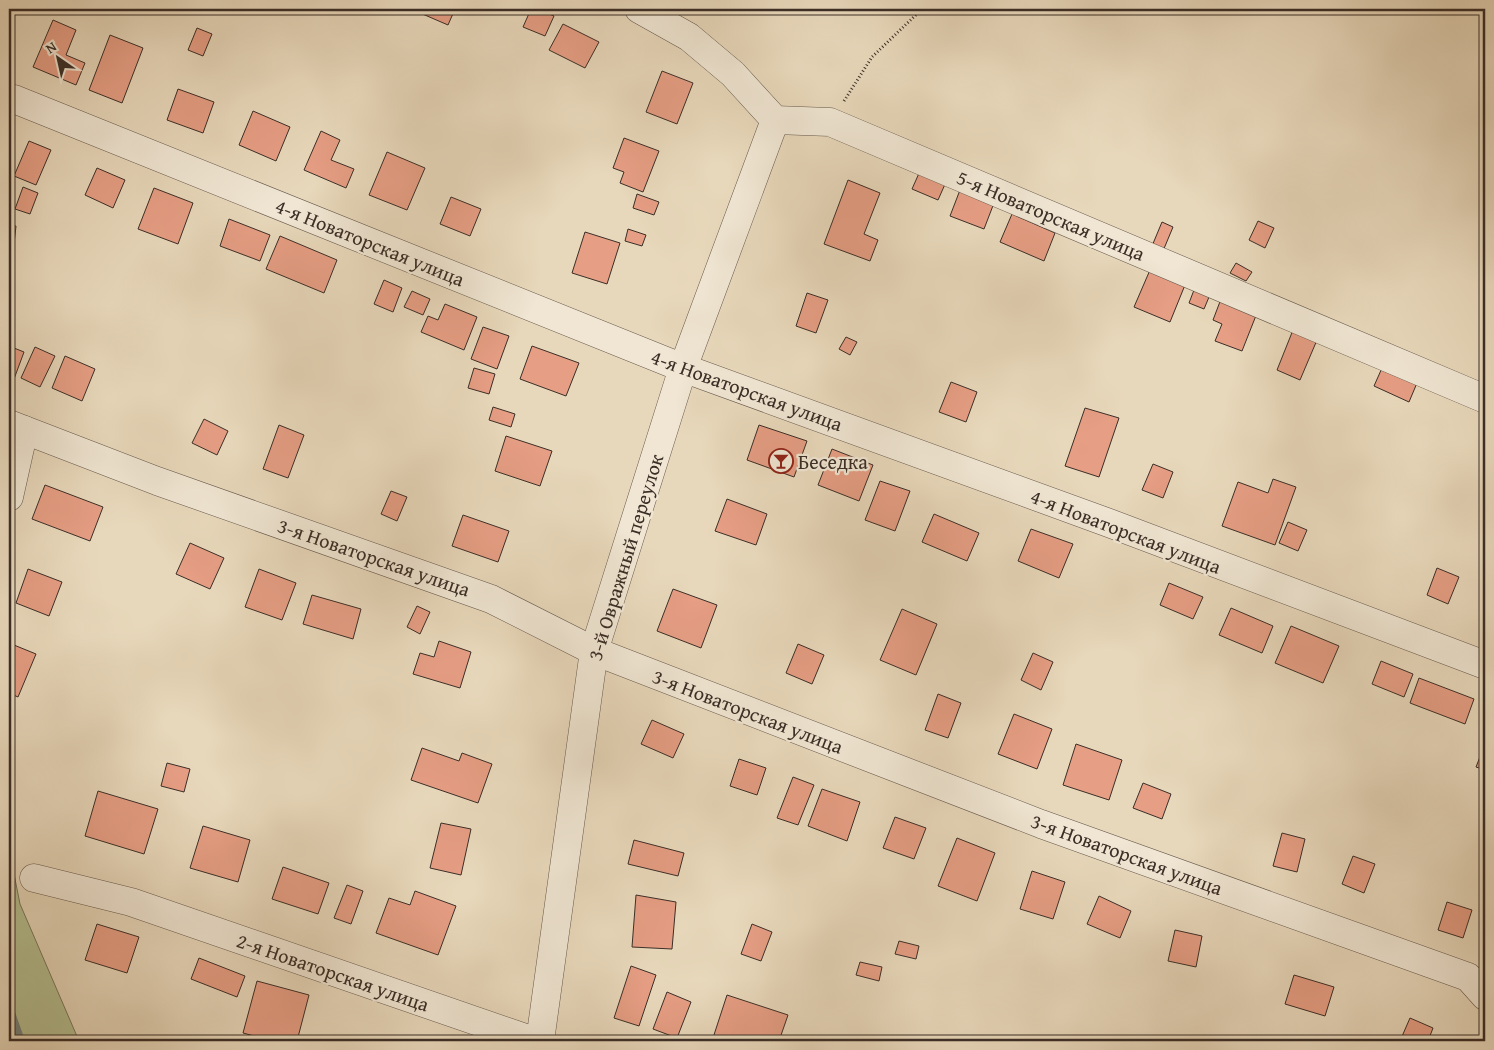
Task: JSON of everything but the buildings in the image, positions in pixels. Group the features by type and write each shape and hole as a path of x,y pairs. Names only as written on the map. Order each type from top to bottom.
{"street":[{"path":"639,9 696,43 733,74 776,120"},
{"name":"4-я Новаторская улица","path":"14,99 683,368 1109,523 1485,665"},
{"name":"5-я Новаторская улица","path":"776,120 830,122 1485,400"},
{"name":"3-й Овражный переулок","path":"540,1041 594,651 683,368 776,120"},
{"path":"9,497 16,427"},
{"name":"3-я Новаторская улица","path":"16,427 158,481 491,599 594,651 1041,824 1468,977 1485,996"},
{"name":"2-я Новаторская улица","path":"34,878 131,902 534,1041"}],"path":[{"path":"830,122 872,57 922,9"}],"green space":[{"path":"9,849 20,904 79,1041 9,1041"}],"waterway":[{"path":"9,1007 21,1041"}],"place":[{"name":"Беседка","path":"781,461"}]}
